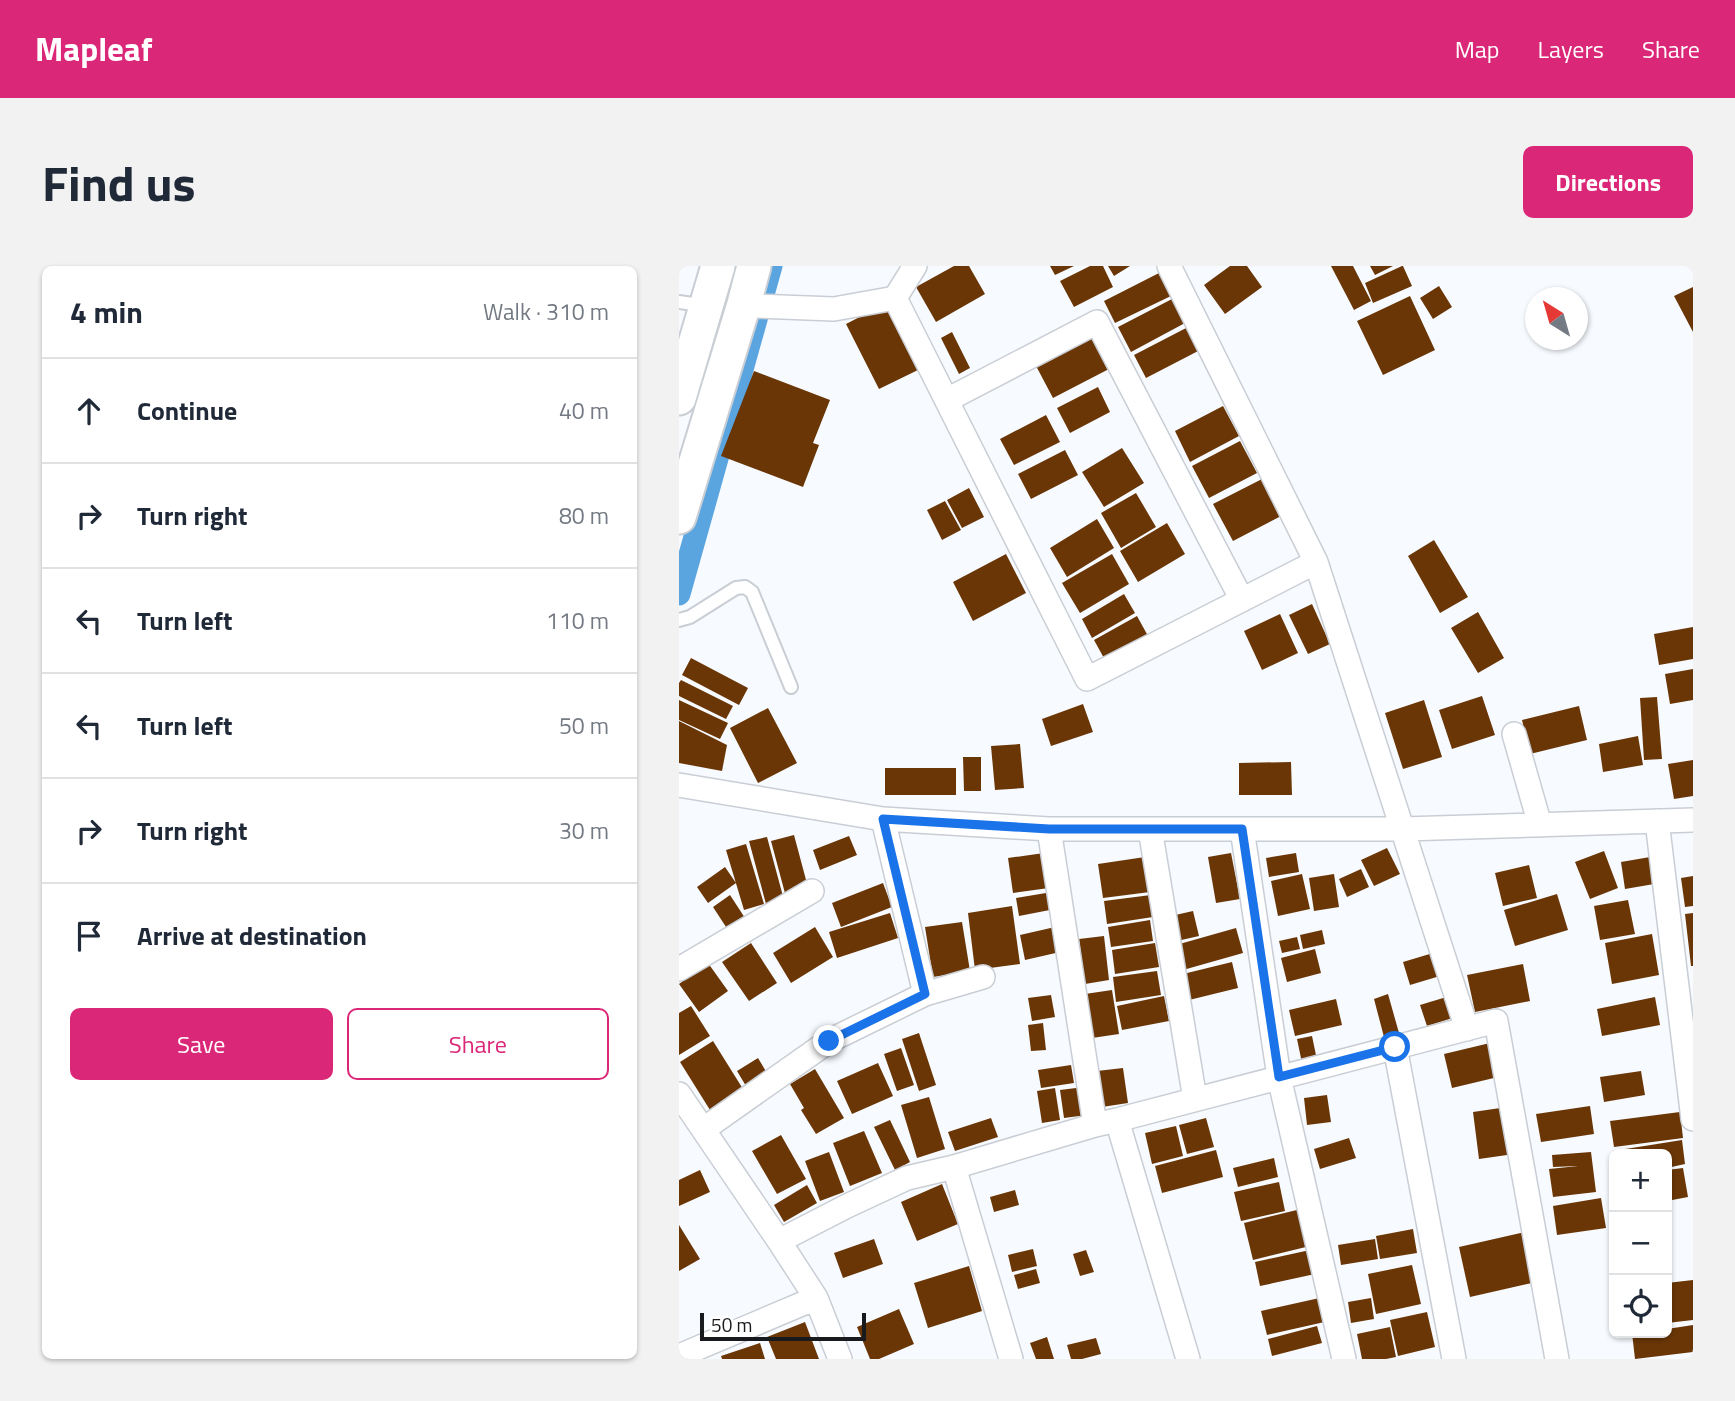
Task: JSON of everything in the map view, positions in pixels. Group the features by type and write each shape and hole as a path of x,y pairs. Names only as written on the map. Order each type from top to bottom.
{"main road":[{"path":"679,398 693,304 718,266"},
{"path":"679,517 759,306 754,266"}],"street":[{"path":"759,306 834,309 895,298 915,266"},
{"path":"1169,266 1316,562 1467,1029"},
{"path":"895,298 1087,680 1316,562"},
{"path":"947,400 1097,322 1242,600"},
{"path":"1514,734 1540,825"},
{"path":"679,785 883,819 1049,829 1404,829 1693,820"},
{"path":"883,819 925,994"},
{"path":"1657,821 1693,1119"},
{"path":"1150,828 1195,1099"},
{"path":"1049,829 1106,1123 1188,1359"},
{"path":"1242,829 1279,1077 1344,1359"},
{"path":"679,969 813,891"},
{"path":"704,1129 829,1041 925,994 983,977"},
{"path":"779,1241 907,1178 1195,1099 1496,1021 1557,1359"},
{"path":"1395,1047 1454,1359"},
{"path":"679,1094 816,1298 841,1359"},
{"path":"954,1167 1011,1359"},
{"path":"692,1355 816,1298"}],"lane":[{"path":"679,620 690,617 736,588 745,587 752,592 791,687"}],"building":[{"path":"954,266 969,266 985,294 936,322 916,287"},
{"path":"1050,266 1074,266 1055,275"},
{"path":"1090,266 1103,266 1113,287 1074,307 1060,281"},
{"path":"1108,266 1130,266 1114,276"},
{"path":"1230,266 1247,266 1262,287 1225,314 1204,285"},
{"path":"1331,266 1353,266 1371,301 1354,310"},
{"path":"1370,266 1393,266 1375,275"},
{"path":"1403,266 1412,286 1373,303 1365,283"},
{"path":"1161,272 1173,295 1115,323 1104,301"},
{"path":"1439,286 1452,307 1433,319 1420,298"},
{"path":"1693,287 1693,332 1674,296"},
{"path":"1410,296 1435,350 1383,375 1357,321"},
{"path":"1172,299 1185,323 1131,352 1118,327"},
{"path":"885,304 918,370 879,389 846,324"},
{"path":"1190,326 1202,349 1146,378 1134,355"},
{"path":"952,332 970,368 959,374 941,338"},
{"path":"1092,335 1109,369 1053,398 1035,364"},
{"path":"754,371 830,400 813,443 819,445 803,487 721,456"},
{"path":"1098,387 1110,412 1070,433 1057,408"},
{"path":"1223,406 1239,436 1190,462 1175,431"},
{"path":"1046,415 1060,442 1014,465 1000,439"},
{"path":"1240,441 1257,473 1209,498 1192,466"},
{"path":"1122,448 1144,483 1104,507 1082,472"},
{"path":"1065,450 1078,475 1031,499 1018,474"},
{"path":"1264,478 1283,515 1233,541 1213,504"},
{"path":"969,488 984,517 962,528 947,500"},
{"path":"1136,493 1156,527 1121,548 1101,513"},
{"path":"945,501 961,530 942,540 927,510"},
{"path":"1097,519 1114,548 1067,577 1050,548"},
{"path":"1167,523 1185,554 1138,582 1120,551"},
{"path":"1434,540 1468,597 1440,613 1408,556"},
{"path":"1006,554 1026,593 973,621 953,582"},
{"path":"1112,554 1129,584 1080,613 1062,583"},
{"path":"1124,594 1135,613 1092,638 1082,619"},
{"path":"1312,604 1330,644 1308,654 1289,615"},
{"path":"1478,612 1504,658 1478,673 1451,628"},
{"path":"1280,614 1298,653 1262,670 1244,631"},
{"path":"1137,616 1148,636 1105,660 1094,640"},
{"path":"1693,627 1693,659 1659,665 1654,634"},
{"path":"691,658 748,688 739,705 682,675"},
{"path":"1693,669 1693,700 1670,704 1665,674"},
{"path":"681,680 733,706 726,719 679,696"},
{"path":"1482,696 1495,735 1452,749 1439,710"},
{"path":"1657,697 1662,759 1644,760 1640,698"},
{"path":"679,700 728,723 720,739 679,720"},
{"path":"1424,700 1442,757 1403,769 1385,713"},
{"path":"1083,704 1093,732 1051,746 1042,719"},
{"path":"1579,706 1587,740 1530,754 1522,720"},
{"path":"768,708 797,763 758,783 730,728"},
{"path":"679,721 727,745 722,771 679,763"},
{"path":"1638,736 1643,765 1603,772 1599,744"},
{"path":"1020,744 1024,788 995,790 991,746"},
{"path":"963,757 981,757 981,791 964,791"},
{"path":"1693,760 1693,796 1674,799 1668,764"},
{"path":"1291,762 1292,795 1239,795 1239,763"},
{"path":"885,768 956,768 956,795 885,795"},
{"path":"794,835 809,891 786,897 771,841"},
{"path":"849,836 857,855 820,870 813,850"},
{"path":"767,837 784,900 766,904 749,841"},
{"path":"746,844 764,904 744,910 726,850"},
{"path":"1387,848 1400,874 1374,886 1361,860"},
{"path":"1604,851 1618,888 1590,899 1575,862"},
{"path":"1044,853 1049,888 1013,893 1008,858"},
{"path":"1231,853 1240,899 1216,903 1208,857"},
{"path":"1296,853 1299,872 1269,877 1266,858"},
{"path":"1656,856 1660,883 1625,889 1621,862"},
{"path":"1145,857 1150,892 1103,898 1098,864"},
{"path":"1529,865 1537,898 1503,906 1495,873"},
{"path":"725,867 736,883 708,903 697,887"},
{"path":"1361,869 1369,887 1347,897 1339,879"},
{"path":"1302,874 1310,909 1278,916 1271,881"},
{"path":"1334,874 1339,907 1314,911 1309,878"},
{"path":"1693,876 1693,906 1685,907 1681,878"},
{"path":"883,883 892,907 841,927 832,903"},
{"path":"1052,892 1055,909 1019,916 1016,898"},
{"path":"1557,894 1568,930 1515,946 1504,910"},
{"path":"730,895 745,918 728,930 713,907"},
{"path":"1151,895 1153,917 1107,924 1104,901"},
{"path":"1628,900 1635,934 1600,940 1594,906"},
{"path":"1012,906 1020,964 975,970 968,913"},
{"path":"1193,911 1199,936 1177,941 1171,916"},
{"path":"890,913 898,938 837,958 829,932"},
{"path":"1693,913 1693,966 1691,966 1685,914"},
{"path":"1150,920 1153,941 1111,947 1108,927"},
{"path":"962,922 970,971 933,977 925,927"},
{"path":"815,927 833,957 791,983 773,953"},
{"path":"1055,927 1060,952 1025,960 1020,935"},
{"path":"1236,928 1243,953 1183,970 1176,945"},
{"path":"1322,930 1325,944 1303,949 1300,935"},
{"path":"1652,934 1659,975 1612,984 1605,943"},
{"path":"1104,936 1109,980 1085,984 1079,939"},
{"path":"1297,937 1300,949 1282,953 1279,941"},
{"path":"751,943 777,983 749,1001 722,962"},
{"path":"1155,943 1159,967 1115,974 1112,950"},
{"path":"1315,949 1321,973 1287,982 1281,958"},
{"path":"1433,953 1440,976 1410,985 1403,962"},
{"path":"1232,962 1238,988 1185,1001 1179,975"},
{"path":"708,963 728,991 699,1012 679,984"},
{"path":"1523,964 1530,1001 1475,1012 1467,975"},
{"path":"1157,971 1161,995 1116,1002 1113,977"},
{"path":"1112,990 1119,1034 1092,1038 1085,994"},
{"path":"1388,994 1399,1033 1384,1037 1374,999"},
{"path":"1051,995 1055,1017 1032,1021 1028,998"},
{"path":"1453,995 1459,1016 1427,1026 1420,1005"},
{"path":"1164,996 1169,1021 1122,1030 1117,1006"},
{"path":"1655,997 1660,1025 1602,1036 1597,1009"},
{"path":"1336,999 1342,1025 1295,1036 1289,1010"},
{"path":"691,1006 710,1036 679,1055 679,1013"},
{"path":"1043,1023 1046,1050 1031,1051 1028,1025"},
{"path":"919,1033 936,1085 919,1091 902,1039"},
{"path":"1312,1036 1317,1060 1302,1063 1297,1039"},
{"path":"713,1041 743,1089 710,1110 680,1062"},
{"path":"1490,1043 1498,1077 1452,1088 1444,1054"},
{"path":"901,1048 914,1085 897,1091 884,1054"},
{"path":"758,1058 767,1073 746,1086 737,1071"},
{"path":"878,1063 893,1096 852,1114 837,1081"},
{"path":"1071,1065 1074,1083 1041,1088 1038,1070"},
{"path":"1123,1068 1128,1103 1102,1107 1097,1071"},
{"path":"815,1069 844,1118 816,1134 801,1110 804,1108 790,1084"},
{"path":"1641,1071 1645,1095 1604,1102 1600,1077"},
{"path":"1084,1087 1087,1115 1064,1118 1060,1090"},
{"path":"1055,1088 1060,1120 1042,1123 1037,1091"},
{"path":"1327,1095 1331,1122 1307,1125 1304,1098"},
{"path":"929,1097 945,1149 917,1158 901,1105"},
{"path":"1590,1106 1594,1134 1541,1142 1536,1114"},
{"path":"1507,1107 1514,1154 1479,1159 1473,1112"},
{"path":"1680,1112 1683,1138 1614,1147 1610,1121"},
{"path":"991,1118 998,1137 955,1151 948,1132"},
{"path":"1206,1118 1214,1147 1187,1154 1179,1125"},
{"path":"890,1120 910,1162 895,1170 874,1127"},
{"path":"1176,1126 1183,1156 1152,1164 1145,1133"},
{"path":"864,1131 882,1173 850,1186 833,1143"},
{"path":"781,1135 806,1179 777,1194 752,1151"},
{"path":"1349,1138 1356,1158 1320,1169 1314,1149"},
{"path":"1682,1140 1685,1164 1672,1167 1672,1149 1626,1149"},
{"path":"1216,1150 1223,1177 1162,1193 1155,1166"},
{"path":"829,1152 844,1192 820,1201 805,1161"},
{"path":"1591,1152 1596,1192 1553,1197 1549,1169 1578,1166 1553,1167 1552,1155"},
{"path":"1274,1158 1278,1177 1238,1187 1233,1168"},
{"path":"1683,1168 1688,1197 1672,1200 1672,1169"},
{"path":"700,1170 710,1192 679,1206 679,1180"},
{"path":"1279,1182 1285,1211 1241,1221 1234,1192"},
{"path":"942,1184 958,1224 917,1241 901,1202"},
{"path":"807,1185 817,1203 784,1222 774,1205"},
{"path":"1015,1190 1019,1205 994,1212 990,1197"},
{"path":"1601,1198 1606,1228 1557,1235 1553,1206"},
{"path":"1301,1209 1310,1246 1253,1260 1244,1223"},
{"path":"679,1225 700,1259 679,1271"},
{"path":"1413,1229 1417,1253 1380,1259 1376,1236"},
{"path":"1525,1232 1536,1282 1470,1297 1459,1247"},
{"path":"874,1239 883,1264 843,1278 834,1253"},
{"path":"1375,1239 1378,1259 1341,1265 1338,1245"},
{"path":"1033,1249 1037,1266 1012,1272 1008,1255"},
{"path":"1086,1250 1094,1272 1080,1276 1073,1254"},
{"path":"1310,1250 1315,1274 1260,1286 1255,1262"},
{"path":"1412,1265 1421,1304 1376,1314 1368,1274"},
{"path":"969,1266 982,1311 928,1328 914,1283"},
{"path":"1036,1269 1040,1283 1018,1289 1014,1275"},
{"path":"1693,1280 1693,1320 1672,1322 1672,1282"},
{"path":"1324,1297 1329,1321 1267,1335 1261,1311"},
{"path":"1371,1298 1374,1319 1351,1323 1348,1302"},
{"path":"899,1309 914,1344 879,1359 870,1359 857,1327"},
{"path":"1427,1312 1435,1347 1398,1356 1390,1320"},
{"path":"805,1322 819,1359 776,1359 767,1337"},
{"path":"1693,1325 1693,1352 1635,1359 1633,1338 1672,1338 1672,1328"},
{"path":"1317,1326 1322,1343 1272,1356 1268,1339"},
{"path":"1390,1327 1396,1357 1362,1359 1357,1334"},
{"path":"1047,1337 1054,1359 1036,1359 1030,1343"},
{"path":"1096,1338 1101,1354 1071,1359 1067,1345"},
{"path":"760,1343 765,1359 722,1359 721,1356"}],"waterway":[{"path":"679,594 771,266"}],"route":[{"path":"829,1041 925,994 883,819 1049,829 1242,829 1279,1077 1395,1047"}]}
